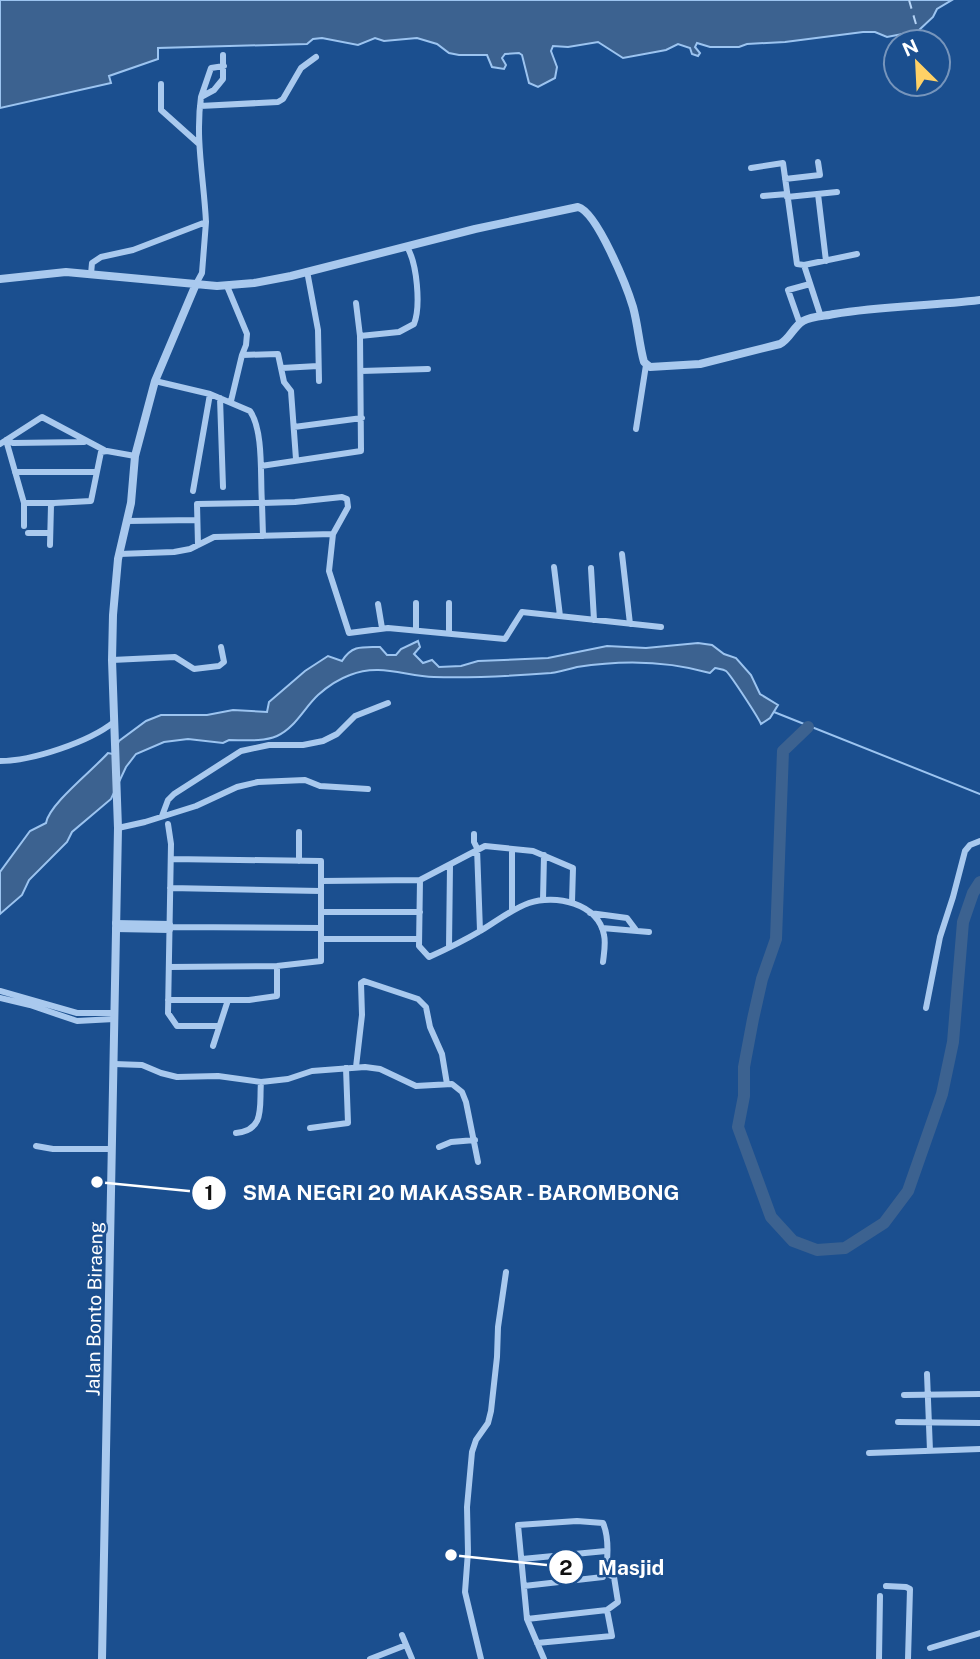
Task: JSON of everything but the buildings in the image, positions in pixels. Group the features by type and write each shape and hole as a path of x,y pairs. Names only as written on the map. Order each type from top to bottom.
{"street":[{"path":"201,97 220,85 223,79 223,55"},
{"path":"200,106 278,102 283,99 304,64 316,57"},
{"path":"196,284 202,272 206,222 199,144 201,97 211,68 224,66"},
{"path":"161,84 162,110 199,144"},
{"path":"785,180 820,175 818,162"},
{"path":"751,167 783,163 797,264 804,265 857,254"},
{"path":"763,196 837,192"},
{"path":"818,194 826,261"},
{"path":"0,279 66,272 227,286 275,279 558,211 582,208 602,237 624,282 636,318 646,365 636,429"},
{"path":"91,274 92,263 98,259 133,250 206,222"},
{"path":"360,336 399,332 411,327 416,319 415,268 407,247"},
{"path":"804,265 821,317"},
{"path":"306,271 318,330 319,380"},
{"name":"Jalan Bonto Biraeng","path":"102,1659 118,828 115,793 113,615 119,554 131,503 135,456 155,381 196,284"},
{"path":"800,324 788,290 810,284"},
{"path":"227,286 247,334 231,401"},
{"path":"646,365 690,365 780,344 786,341 800,324 821,317 865,309 980,300"},
{"path":"261,466 359,452 362,443 362,418 360,336 356,303"},
{"path":"242,355 278,354 284,382 291,391 296,459"},
{"path":"282,368 318,366"},
{"path":"361,370 429,369"},
{"path":"155,381 231,401 253,415 261,466 262,536"},
{"path":"192,491 210,394"},
{"path":"220,398 223,487"},
{"path":"3,442 42,417 104,451 135,456"},
{"path":"294,427 362,418"},
{"path":"3,442 88,442"},
{"path":"3,442 24,503 26,529 50,533"},
{"path":"24,503 90,502 100,452 104,451"},
{"path":"15,472 95,472"},
{"path":"198,545 197,504 295,502 344,497 348,506 333,534 329,571 349,633 382,628 416,629 505,639 522,611 661,627"},
{"path":"50,545 53,503"},
{"path":"127,521 196,520"},
{"path":"119,554 174,552 214,537 333,534"},
{"path":"622,554 630,624"},
{"path":"554,567 560,616"},
{"path":"590,568 594,620"},
{"path":"416,603 416,629"},
{"path":"449,603 449,632"},
{"path":"378,604 382,628"},
{"path":"112,660 175,657 192,668 216,667 223,663 221,647"},
{"path":"162,816 168,800 174,794 233,755 269,745 303,745 323,741 337,734 355,716 388,703"},
{"path":"0,761 36,757 93,735 114,722"},
{"path":"118,828 196,806 237,787 258,782 305,780 320,786 368,789"},
{"path":"168,824 171,859 168,1013 177,1026 219,1026"},
{"path":"299,832 299,861"},
{"path":"474,834 477,848 480,931"},
{"path":"926,1008 940,937 965,851 970,845 980,841"},
{"path":"321,881 420,880 485,846 533,851 573,868 572,902"},
{"path":"512,850 512,911"},
{"path":"543,900 544,855"},
{"path":"169,967 277,966 321,961 321,861 171,859"},
{"path":"449,947 450,866"},
{"path":"420,880 419,946 429,957 512,911 531,902 543,900 572,902 590,913 602,928 605,937 603,962"},
{"path":"170,888 321,891"},
{"path":"321,912 419,912"},
{"path":"590,913 627,918 636,930"},
{"path":"115,926 321,928"},
{"path":"602,928 649,932"},
{"path":"321,939 419,939"},
{"path":"168,1000 228,1000 277,996 277,966"},
{"path":"356,1067 362,1015 361,983 364,981 424,1003 430,1027 442,1054 447,1084"},
{"path":"0,991 77,1013 114,1016"},
{"path":"0,998 77,1021 114,1016"},
{"path":"213,1046 228,1000"},
{"path":"114,1064 142,1065 177,1077 218,1076 261,1082 288,1079 312,1070 356,1067 380,1069 416,1086 447,1084 456,1087 464,1097 478,1162"},
{"path":"310,1128 348,1123 346,1068"},
{"path":"236,1133 250,1130 257,1124 261,1082"},
{"path":"439,1147 451,1142 475,1140"},
{"path":"36,1146 53,1149 112,1149"},
{"path":"481,1659 464,1584 468,1552 467,1507 472,1452 476,1440 488,1423 491,1410 506,1272"},
{"path":"928,1374 930,1451"},
{"path":"904,1395 980,1394"},
{"path":"898,1422 980,1423"},
{"path":"869,1453 980,1449"},
{"path":"524,1586 603,1577 607,1532 603,1523 577,1521 518,1525 527,1619 544,1659"},
{"path":"522,1559 606,1550"},
{"path":"527,1619 607,1610 618,1602 618,1593 614,1577 605,1573"},
{"path":"886,1586 910,1589 908,1659"},
{"path":"879,1659 880,1596"},
{"path":"537,1643 612,1636 607,1610"},
{"path":"930,1648 980,1633"},
{"path":"402,1635 412,1659"},
{"path":"370,1659 406,1645"}],"water":[{"path":"0,0 952,0 937,9 921,28 882,28 882,35 863,32 739,47 710,47 697,43 695,47 700,53 698,56 692,54 690,48 678,44 666,50 623,58 598,42 568,47 553,46 551,51 557,67 555,78 538,87 529,83 522,55 519,53 505,54 502,58 506,65 504,69 492,67 487,55 449,53 437,44 417,38 384,41 375,38 358,45 322,38 313,39 307,44 158,48 158,59 109,76 111,83 0,108"},
{"path":"418,641 420,647 414,654 423,663 432,660 439,667 461,666 478,661 548,658 607,646 646,648 698,643 712,645 724,654 736,658 751,675 760,694 778,705 770,718 761,724 729,674 725,670 715,668 710,673 661,664 610,663 551,673 508,676 434,677 382,670 361,672 325,689 289,728 272,738 229,740 223,743 188,739 164,742 136,754 126,767 111,799 72,832 67,842 29,880 22,895 0,914 0,872 30,831 46,823 55,806 72,787 108,753 113,754 119,741 146,721 161,715 207,715 233,710 267,712 269,702 305,671 328,656 342,661 350,652 368,647 380,647 387,655 396,655 401,649"}],"waterway":[{"path":"774,712 980,794"},
{"path":"808,727 783,751 776,939 762,979 753,1019 744,1067 744,1096 738,1127 771,1217 793,1241 817,1250 845,1248 884,1223 908,1191 942,1094 953,1042 963,922 973,893 980,882"}],"ferry route":[{"path":"909,0 917,28"}],"place":[{"name":"SMA NEGRI 20 MAKASSAR - BAROMBONG","path":"97,1182"},
{"name":"Masjid","path":"451,1555"}]}
